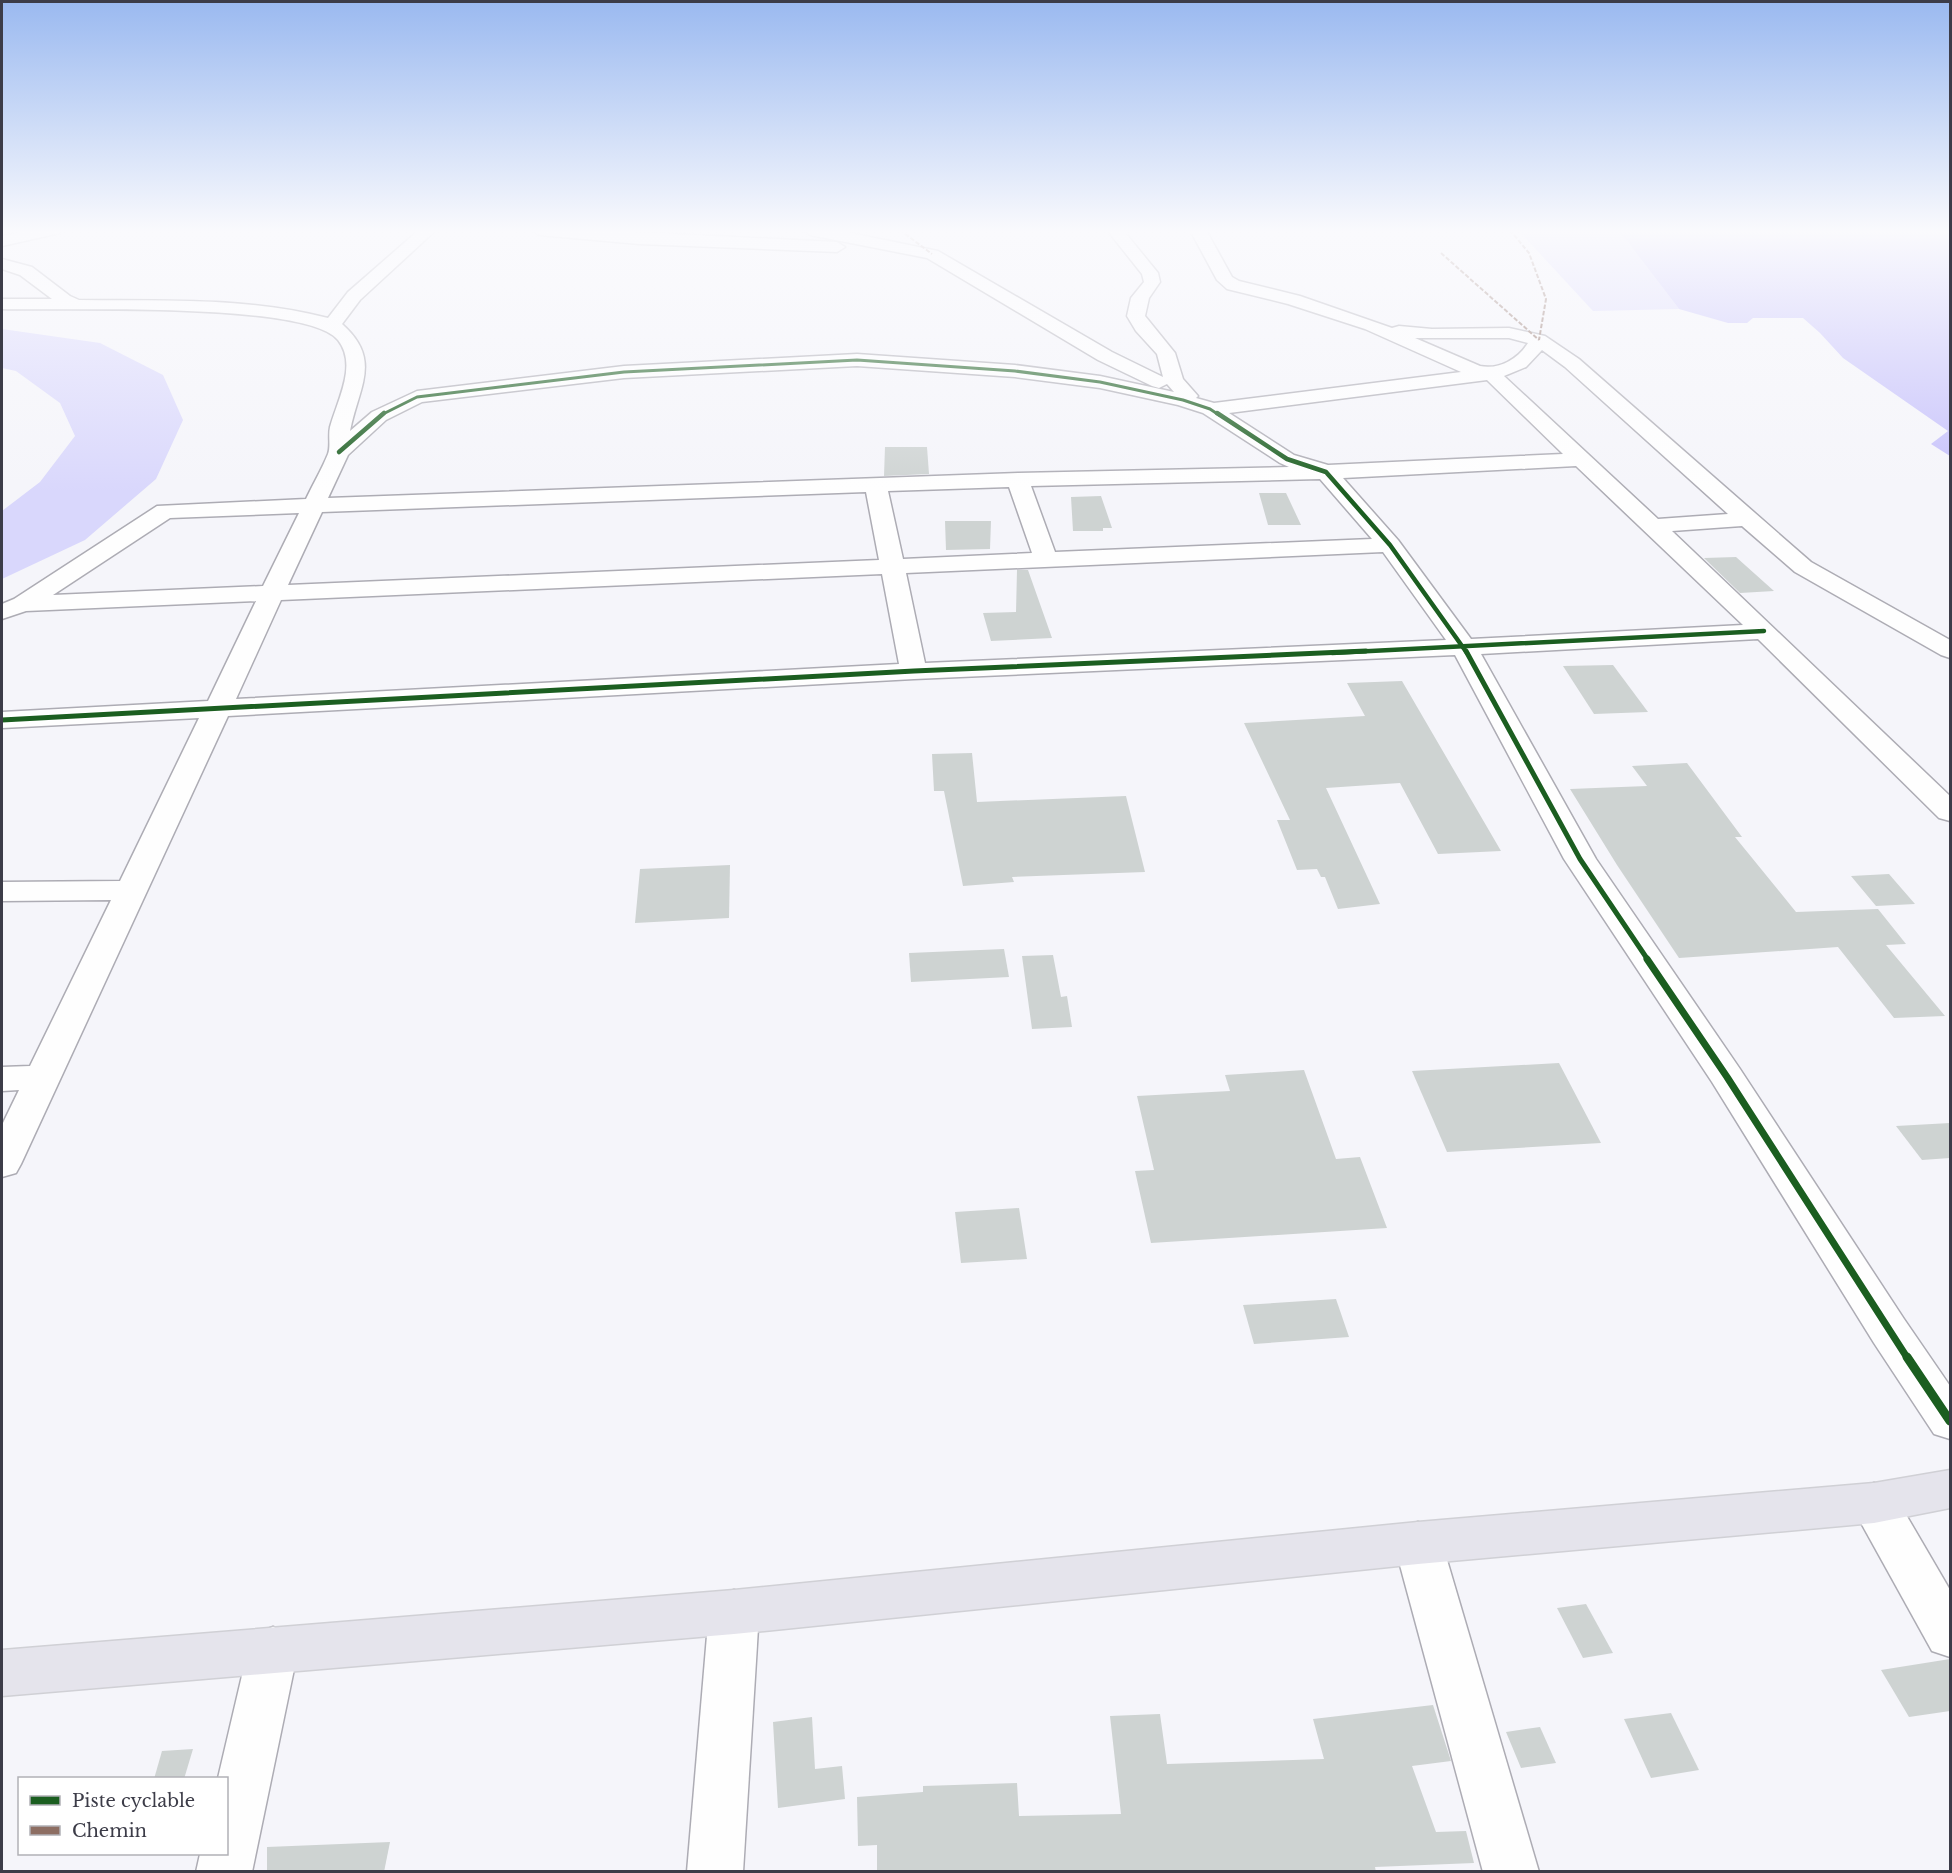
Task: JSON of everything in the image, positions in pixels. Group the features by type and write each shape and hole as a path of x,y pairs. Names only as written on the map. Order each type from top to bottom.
{"highway":[{"path":"2,1673 734,1612 1418,1543 1874,1503 1950,1490"}],"street":[{"path":"2,1164 339,452 340,429 353,389 356,358 347,338 332,325 303,317"},
{"path":"332,325 338,317"},
{"path":"1040,317 1105,356 1188,396 1287,459 1326,472 1390,545 1464,647 1580,859 1727,1077 1889,1331 1950,1421"},
{"path":"1137,317 1142,327 1166,353 1174,380 1188,396"},
{"path":"1348,317 1371,325 1442,357 1491,374 1764,630 1950,812"},
{"path":"1371,325 1414,333 1509,333 1539,340 1572,363 1803,567 1950,650"},
{"path":"339,452 379,416 417,397 612,373 857,360 1014,371 1110,384 1183,400 1210,409 1491,374 1509,369 1532,355 1539,340"},
{"path":"12,608 165,511 1018,480 1326,472 1582,459"},
{"path":"1018,480 1046,560"},
{"path":"876,485 914,671"},
{"path":"1653,526 1747,519"},
{"path":"12,608 273,594 1390,545"},
{"path":"2,720 914,671 1464,647 1764,630"},
{"path":"2,891 132,890"},
{"path":"2,1079 43,1077"},
{"path":"1874,1503 1950,1635"},
{"path":"1418,1543 1511,1872"},
{"path":"715,1872 734,1612"},
{"path":"228,1854 273,1650"},
{"path":"224,1872 228,1855"}],"shaded area":[{"path":"1708,317 1950,317 1950,456 1931,444 1948,431 1843,358 1803,318 1753,318 1747,323 1728,323"},
{"path":"2,329 100,343 163,375 183,420 156,479 85,540 2,579 2,511 40,482 75,436 60,403 16,371 2,368"}],"building":[{"path":"885,447 927,447 929,474 884,476"},
{"path":"1259,493 1286,493 1301,525 1268,525"},
{"path":"1101,496 1112,528 1103,528 1103,531 1073,531 1071,497"},
{"path":"945,521 991,521 990,549 946,550"},
{"path":"1736,557 1774,591 1740,593 1704,558"},
{"path":"1017,570 1028,570 1052,638 991,641 983,613 1016,612"},
{"path":"1613,665 1648,712 1594,714 1563,666"},
{"path":"1402,681 1501,851 1438,854 1400,783 1326,788 1380,904 1338,909 1325,877 1321,877 1317,869 1297,870 1277,820 1290,820 1244,723 1365,716 1347,683"},
{"path":"972,753 977,802 1126,796 1145,872 1012,877 1014,882 963,886 944,791 934,791 932,754"},
{"path":"1687,763 1742,837 1735,837 1796,912 1878,909 1906,944 1886,945 1945,1016 1894,1018 1838,947 1679,958 1570,789 1647,786 1632,766"},
{"path":"730,865 729,918 635,923 640,869"},
{"path":"1889,874 1915,904 1876,906 1851,876"},
{"path":"1004,949 1009,977 911,982 909,953"},
{"path":"1053,955 1061,997 1067,996 1072,1027 1032,1029 1022,956"},
{"path":"1559,1063 1601,1143 1447,1152 1412,1071"},
{"path":"1304,1070 1336,1159 1360,1157 1387,1228 1151,1243 1135,1171 1154,1170 1137,1096 1230,1091 1225,1075"},
{"path":"1950,1123 1950,1158 1922,1160 1896,1126"},
{"path":"1019,1208 1027,1259 961,1263 955,1212"},
{"path":"1336,1299 1349,1337 1254,1344 1243,1305"},
{"path":"1586,1604 1613,1653 1583,1658 1557,1608"},
{"path":"1950,1659 1950,1711 1909,1717 1881,1670"},
{"path":"1433,1705 1451,1761 1412,1766 1436,1832 1466,1831 1474,1863 1375,1867 1376,1872 877,1872 877,1845 858,1846 857,1797 923,1792 923,1786 1017,1783 1019,1816 1121,1814 1110,1716 1160,1714 1167,1764 1324,1759 1313,1719"},
{"path":"1671,1713 1699,1770 1651,1778 1624,1719"},
{"path":"812,1717 815,1769 842,1766 845,1799 778,1808 773,1722"},
{"path":"1540,1727 1556,1763 1521,1768 1506,1732"},
{"path":"193,1749 185,1777 155,1777 162,1751"},
{"path":"390,1842 384,1872 267,1872 267,1847"}],"marked path":[{"path":"1514,317 1539,340"},
{"path":"1539,340 1543,317"}],"cycle path":[{"path":"339,452 379,416 417,397 624,372 857,360 1015,371 1100,382 1183,400 1210,409 1287,459 1326,472 1390,545 1464,647 1580,859 1727,1077 1889,1331 1950,1421"},
{"path":"2,720 914,671 1464,647 1764,631"}]}
